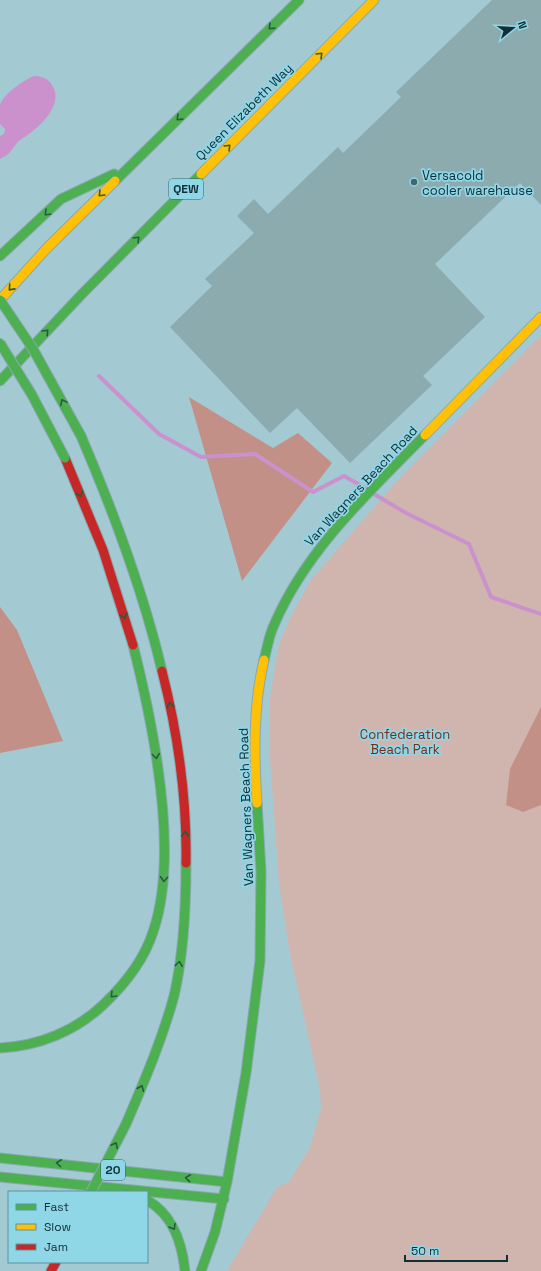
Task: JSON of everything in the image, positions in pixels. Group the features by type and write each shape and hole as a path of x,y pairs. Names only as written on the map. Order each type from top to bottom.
{"main road":[{"path":"92,1191 126,1124 150,1068 169,1010 178,976 185,923 186,868 184,808 175,730 160,656 145,600 106,491 82,436 49,375 17,322 0,300 47,248 299,0"},
{"name":"Queen Elizabeth Way","path":"0,381 93,283 374,0"},
{"path":"0,256 61,199 129,167"},
{"name":"Van Wagners Beach Road","path":"201,1271 215,1232 224,1199 246,1073 260,961 262,871 256,768 258,685 273,626 293,586 323,543 384,477 541,317"},
{"path":"0,343 32,395 65,458 92,522 114,580 136,656 154,738 162,812 165,864 163,894 157,922 135,970 115,995 95,1012 73,1027 40,1041 0,1048"},
{"name":"20","path":"0,1158 227,1182"},
{"name":"20","path":"0,1177 128,1191"},
{"name":"20","path":"148,1193 224,1199"},
{"path":"148,1201 164,1211 180,1238 185,1271"}],"green space":[{"name":"Confederation Beach Park","path":"541,335 541,1271 227,1271 277,1187 289,1182 310,1147 321,1108 320,1090 289,949 279,884 269,745 270,697 279,644 292,614 311,580 396,482"}],"shaded area":[{"path":"34,76 44,78 52,85 55,93 55,101 52,109 47,117 33,131 19,141 8,154 0,159 0,136 4,134 5,129 0,124 0,105 9,92"},
{"path":"189,397 273,448 298,433 332,463 242,581"},
{"path":"0,607 17,630 63,741 0,753"},
{"path":"541,707 541,805 523,812 506,805 510,769"}],"building":[{"path":"492,0 541,0 541,205 520,183 435,264 485,317 423,376 432,385 350,463 297,408 270,433 170,327 212,286 205,279 254,233 237,216 254,199 268,214 338,147 343,153 401,97 396,92"}],"waterway":[{"path":"99,376 159,434 201,457 255,454 313,492 344,476 367,489"},
{"path":"374,494 406,513 469,544 491,597 541,614"}],"traffic: fast":[{"path":"115,181 299,0"},
{"path":"0,256 61,199 114,174"},
{"path":"0,381 82,294 201,174"},
{"path":"0,300 33,349 81,436"},
{"path":"0,343 32,395 65,458"},
{"path":"264,660 272,629 287,598 303,572 340,524 425,435"},
{"path":"81,436 105,494 137,581 162,671"},
{"path":"0,1048 15,1047 43,1040 69,1029 93,1014 112,996 133,971 139,962 153,932 161,901 164,865 164,828 161,789 155,750 141,677 133,645"},
{"path":"227,1182 246,1073 260,961 261,871 257,803"},
{"path":"126,1124 146,1077 174,996 184,930 186,863"},
{"path":"92,1191 126,1124"},
{"path":"0,1158 227,1182 215,1232 201,1271"},
{"path":"0,1177 143,1191"},
{"path":"148,1192 224,1199"},
{"path":"148,1201 163,1213 175,1230 184,1260 185,1271"}],"traffic: slow":[{"path":"201,174 374,0"},
{"path":"0,300 47,248 115,181"},
{"path":"425,435 541,317"},
{"path":"257,803 255,731 260,677 264,660"}],"traffic: jam":[{"path":"65,458 103,550 133,645"},
{"path":"162,671 177,743 185,815 186,863"},
{"path":"51,1271 55,1263"}],"place":[{"name":"Versacold cooler warehause","path":"414,182"}]}
